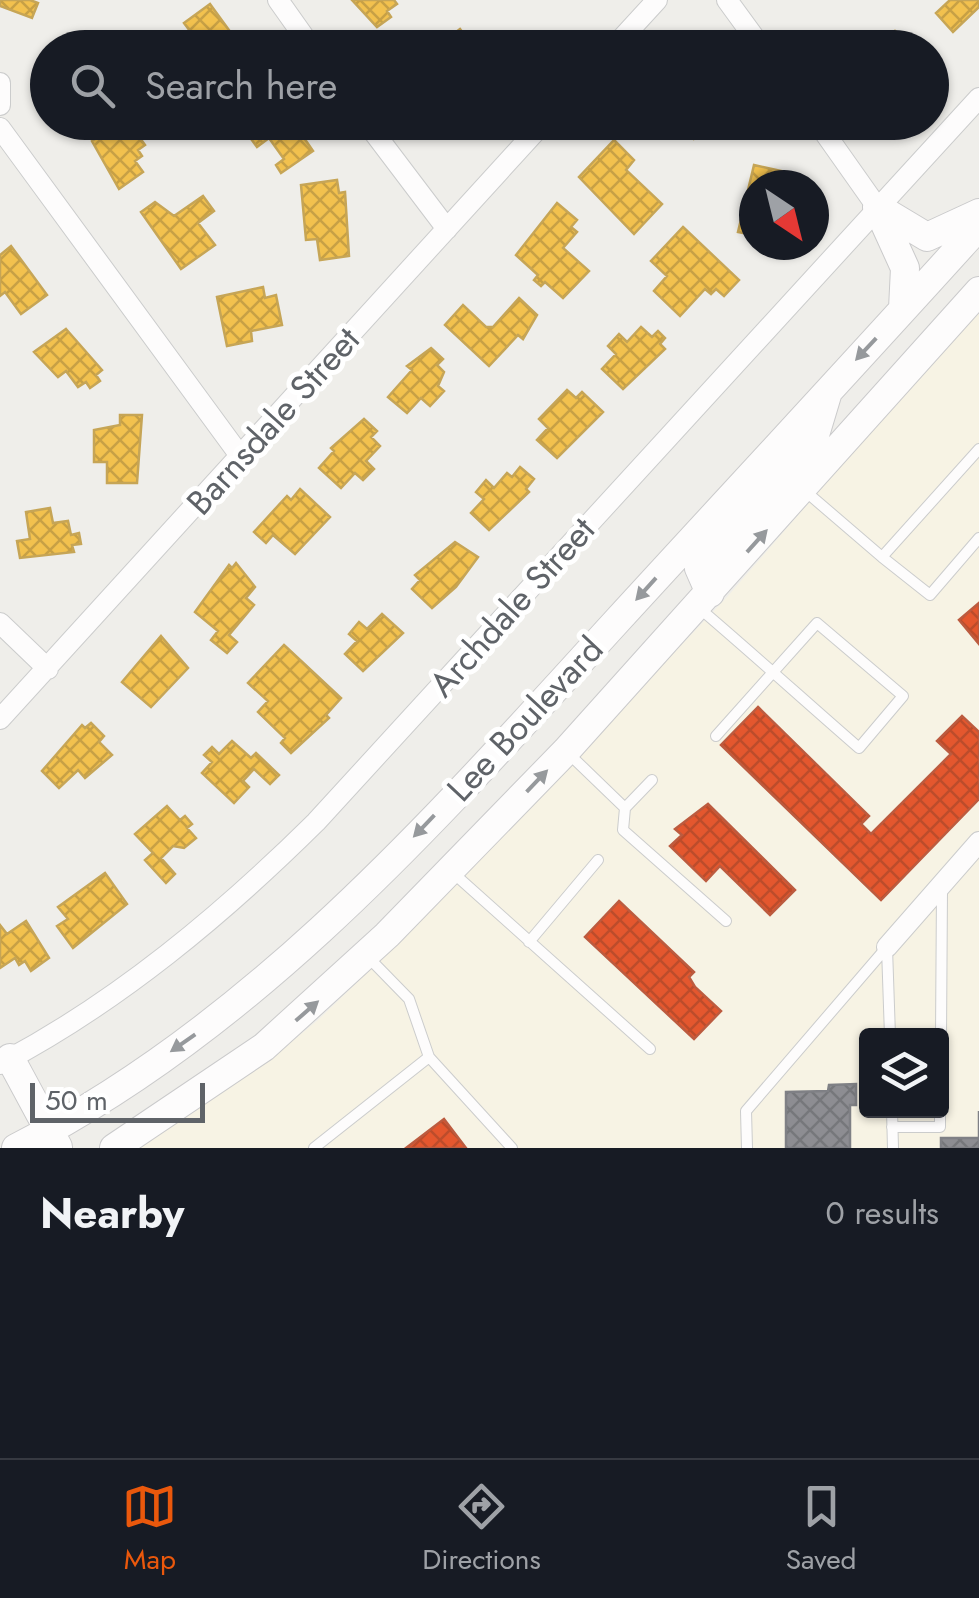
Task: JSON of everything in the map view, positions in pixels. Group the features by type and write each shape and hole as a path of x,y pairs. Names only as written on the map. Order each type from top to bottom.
{"main road":[{"path":"877,208 927,238 979,213"},
{"path":"877,208 902,254 908,280 904,308"},
{"name":"Lee Boulevard","path":"16,1148 54,1140 279,970 528,720 979,226"},
{"name":"Lee Boulevard","path":"114,1148 264,1046 366,955 566,751 979,291"},
{"path":"704,600 699,568 816,435 828,389"},
{"path":"5,1061 54,1140"}],"street":[{"path":"278,0 299,30"},
{"path":"630,30 657,0"},
{"path":"726,0 748,30"},
{"path":"0,83 0,106"},
{"name":"Archdale Street","path":"949,130 979,98"},
{"path":"0,128 241,457"},
{"path":"380,140 447,230"},
{"name":"Barnsdale Street","path":"0,718 48,670 528,140"},
{"path":"830,140 877,208"},
{"name":"Archdale Street","path":"5,1061 172,952 249,888 316,822 940,140"},
{"path":"0,623 48,670"},
{"path":"887,947 979,842"}],"lane":[{"path":"882,557 979,449"},
{"path":"803,490 930,595 979,538"},
{"path":"704,600 773,673 859,748 903,696 818,623 773,673 716,736"},
{"path":"566,751 626,808"},
{"path":"652,780 626,808 623,830 726,921"},
{"path":"530,942 598,860"},
{"path":"450,870 650,1048"},
{"path":"941,1028 942,884"},
{"path":"887,947 890,1028"},
{"path":"747,1148 746,1111 887,947"},
{"path":"366,955 409,999 429,1057 512,1148"},
{"path":"314,1148 429,1057"},
{"path":"892,1118 893,1148"},
{"path":"892,1127 940,1127 940,1118"}],"shaded area":[{"path":"979,307 979,1148 139,1148 272,1058 396,945 727,597"}],"building: Homes":[{"path":"0,0 38,3 32,18 0,6"},
{"path":"352,0 394,0 397,4 387,11 391,17 377,27"},
{"path":"950,0 979,0 979,7 953,32 936,13"},
{"path":"210,4 229,30 189,30 184,23"},
{"path":"141,140 145,145 138,150 142,156 135,161 143,172 119,189 92,141"},
{"path":"270,140 305,140 313,151 281,173 276,165 284,159"},
{"path":"614,140 634,160 626,170 662,204 634,234 579,177"},
{"path":"337,180 339,193 345,192 349,256 320,260 317,239 306,240 301,185"},
{"path":"203,196 214,211 198,223 215,245 181,269 141,212 155,202 174,216"},
{"path":"557,203 577,220 571,227 577,232 563,248 589,271 563,298 545,282 541,286 534,280 538,275 516,255"},
{"path":"683,227 739,280 724,296 716,289 711,294 705,289 680,316 654,291 667,276 651,261"},
{"path":"11,246 47,295 21,314 5,292 0,296 0,255"},
{"path":"263,287 265,298 276,295 282,325 251,331 252,341 227,346 217,297"},
{"path":"519,298 537,315 523,339 518,335 489,366 445,325 463,305 486,327 493,327"},
{"path":"641,327 652,337 658,331 665,338 660,344 665,349 623,389 602,369 616,354 608,346 619,334 627,342"},
{"path":"66,329 102,370 96,375 100,381 90,388 86,382 78,387 66,371 58,377 34,352"},
{"path":"431,348 443,359 437,365 444,372 438,386 444,391 430,406 421,398 407,413 388,397 412,370 407,366"},
{"path":"567,390 576,398 582,392 603,412 557,458 537,440 548,428 539,419"},
{"path":"120,415 142,415 137,483 107,483 107,462 94,462 94,430 120,425"},
{"path":"364,419 377,431 371,437 380,446 366,461 374,469 363,480 355,473 341,488 319,468 334,451 331,448"},
{"path":"520,467 534,479 526,489 529,492 489,530 471,513 484,499 476,492 486,480 494,488 507,473 512,477"},
{"path":"300,489 330,517 295,554 273,535 266,543 254,532 287,496 291,500"},
{"path":"50,508 53,523 68,521 71,535 79,533 81,544 72,545 74,552 20,558 17,541 30,539 26,512"},
{"path":"455,542 478,557 456,587 432,608 412,589 420,580 415,575"},
{"path":"236,563 255,587 246,598 254,605 229,635 237,642 227,653 211,640 218,631 195,612 229,565 232,568"},
{"path":"382,614 403,633 363,671 345,654 357,641 349,634 359,622 367,629"},
{"path":"161,636 188,668 151,707 122,682"},
{"path":"284,645 341,698 326,715 329,718 291,753 281,743 285,738 258,712 268,701 248,683"},
{"path":"91,723 104,736 99,742 112,755 85,778 78,770 59,788 42,771 82,725 85,728"},
{"path":"232,741 251,758 256,753 279,775 270,784 254,769 243,781 249,787 234,803 202,773 212,762 204,755 212,747 219,754"},
{"path":"167,806 180,820 185,816 192,824 187,828 196,838 184,848 173,846 161,858 175,874 166,883 145,860 153,853 135,834"},
{"path":"105,873 127,904 73,948 57,926 68,919 58,907"},
{"path":"26,921 49,958 31,971 25,961 19,965 15,958 0,968 0,925 7,934"}],"building: Shops":[{"path":"979,603 979,644 959,620"},
{"path":"758,707 869,816 861,824 871,834 951,754 937,741 962,716 979,732 979,799 881,900 721,745"},
{"path":"708,804 795,890 770,915 720,866 706,881 670,846 682,835 675,829"},
{"path":"619,901 694,972 689,977 695,987 721,1011 694,1039 585,937"},
{"path":"444,1119 466,1148 406,1148"}],"building: Industry":[{"path":"856,1084 856,1105 850,1105 850,1148 786,1148 786,1092 828,1091 829,1085"},
{"path":"941,1138 979,1138 979,1148 941,1148"}]}
